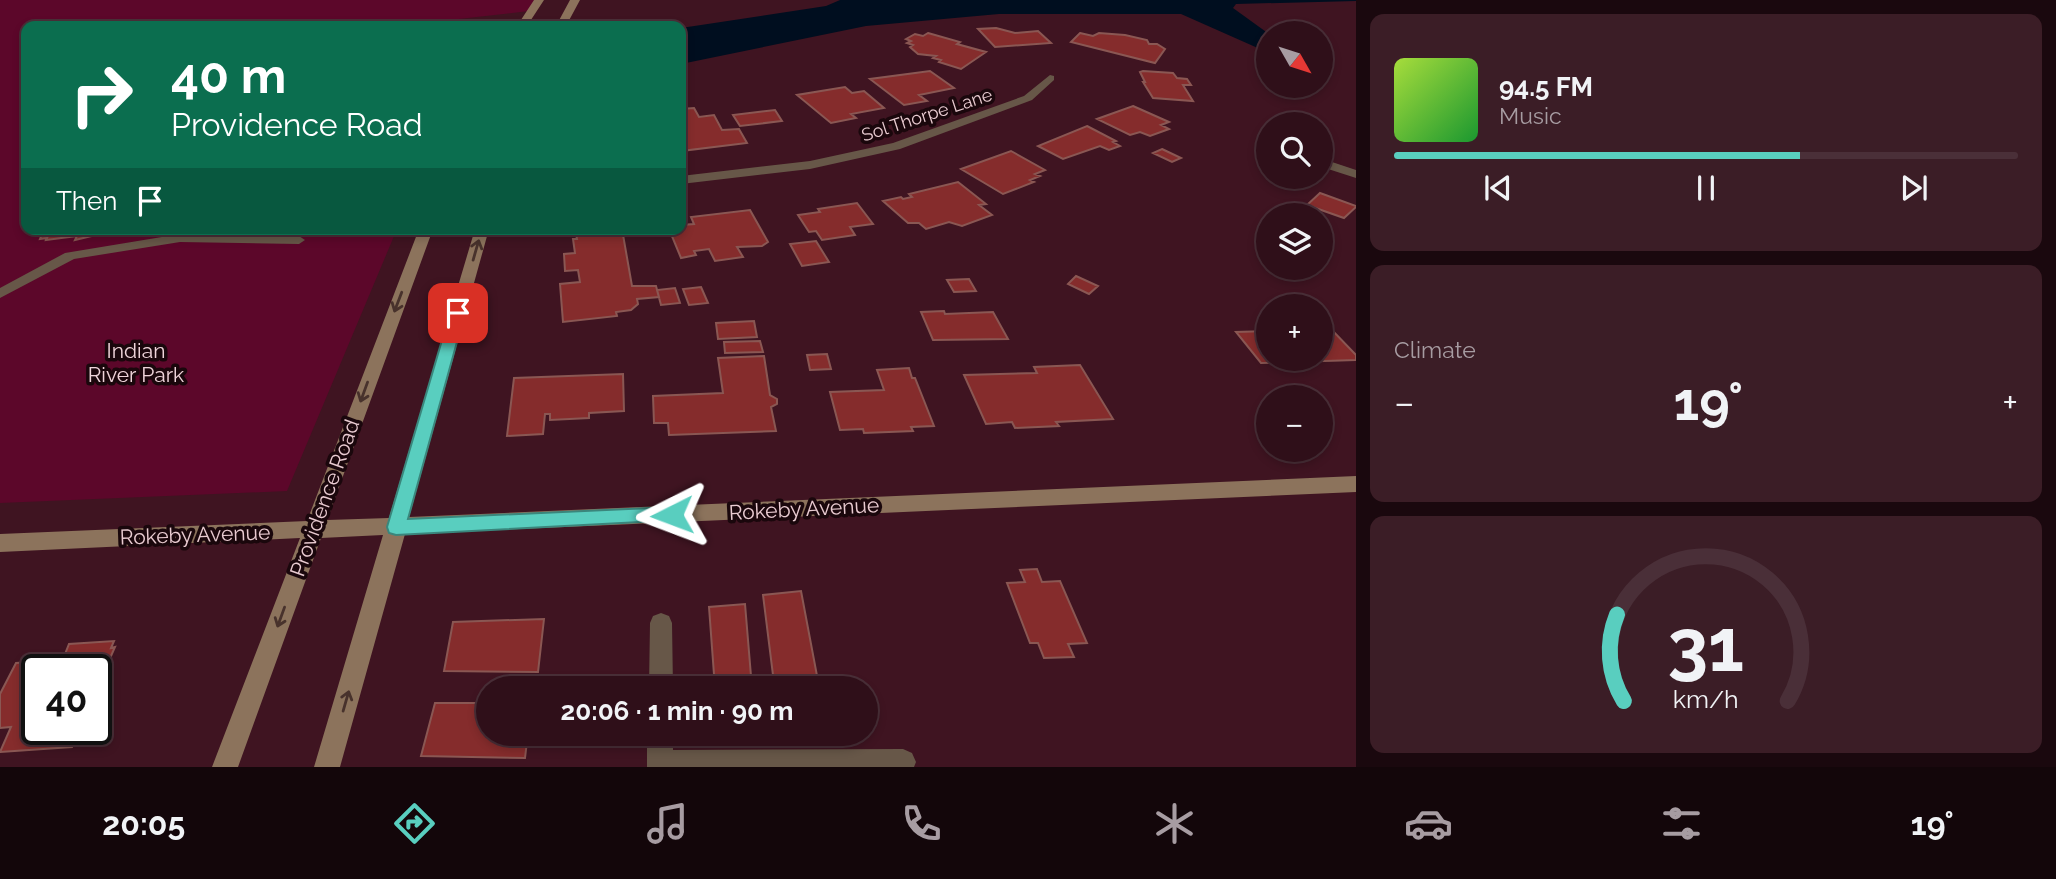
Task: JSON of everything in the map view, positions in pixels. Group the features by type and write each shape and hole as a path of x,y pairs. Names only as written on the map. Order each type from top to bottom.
{"main road":[{"path":"525,21 539,0"},
{"path":"564,21 575,0"},
{"name":"Providence Road","path":"225,767 424,235"},
{"path":"327,767 480,235"},
{"name":"Rokeby Avenue","path":"0,543 1356,484"}],"street":[{"name":"Sol Thorpe Lane","path":"686,179 810,164 885,149 1028,99 1049,78"},
{"path":"1333,166 1356,174"},
{"path":"661,623 661,676"},
{"path":"660,746 660,765 903,762"}],"lane":[{"path":"0,294 70,256 180,238 299,240"}],"green space":[{"name":"Indian River Park","path":"0,0 534,0 529,11 457,21 21,21 21,235 394,235 287,491 0,503"}],"water":[{"path":"840,0 1356,0 1236,4 1233,8 1256,25 1256,47 1181,14 999,14 866,26 686,63 686,27 826,6"}],"building":[{"path":"996,28 1015,33 1038,31 1051,43 995,47 978,29"},
{"path":"928,33 986,52 961,69 939,62 941,60 933,58 936,56 918,54 910,47 913,45 907,43 911,41 906,39 915,34 923,36"},
{"path":"1080,33 1093,36 1099,33 1125,35 1147,40 1149,44 1157,44 1165,49 1155,63 1071,42"},
{"path":"930,71 954,88 919,95 927,101 904,105 870,79"},
{"path":"1140,72 1173,73 1177,78 1187,79 1191,85 1183,85 1193,101 1153,98 1143,82"},
{"path":"845,87 852,93 864,91 884,108 851,114 856,118 831,123 797,95"},
{"path":"1133,106 1169,122 1161,125 1169,129 1150,136 1140,132 1130,135 1097,119"},
{"path":"694,108 699,117 714,115 722,130 739,129 747,143 686,150 686,109"},
{"path":"775,110 782,121 740,126 733,115"},
{"path":"1087,126 1116,141 1113,142 1120,146 1109,150 1100,146 1063,159 1038,146"},
{"path":"1162,149 1181,158 1172,162 1153,153"},
{"path":"1011,151 1045,170 1035,174 1040,176 1030,180 1034,182 1003,194 961,169"},
{"path":"958,182 986,204 979,205 992,215 962,226 949,222 926,229 919,223 908,223 883,201 912,197 909,194"},
{"path":"1320,193 1356,207 1344,218 1333,214 1333,203 1309,203"},
{"path":"857,203 873,224 850,227 855,235 822,240 816,231 809,232 798,215 820,212 818,209"},
{"path":"750,210 768,242 762,246 737,247 743,257 715,261 709,249 694,251 696,255 681,258 671,235 686,235 686,225 694,224 691,217"},
{"path":"42,235 96,235 75,240 77,236 40,239"},
{"path":"576,235 623,235 632,286 656,286 659,297 637,299 638,304 631,310 616,312 617,316 563,322 560,284 580,282 578,270 565,271 564,254 575,253 573,239 577,239"},
{"path":"816,241 829,262 802,266 790,244"},
{"path":"1076,276 1098,286 1089,294 1068,284"},
{"path":"969,279 976,291 954,292 947,280"},
{"path":"701,287 708,303 689,305 683,289"},
{"path":"675,288 680,303 661,305 657,290"},
{"path":"944,311 945,314 993,312 1008,339 933,340 921,312"},
{"path":"754,321 757,337 718,339 716,323"},
{"path":"1256,331 1256,357 1236,332"},
{"path":"1333,331 1356,355 1356,360 1333,361"},
{"path":"760,341 763,352 725,353 724,342"},
{"path":"827,354 831,369 810,370 807,355"},
{"path":"764,356 770,395 777,399 777,404 771,407 776,431 669,435 668,423 654,423 653,396 723,393 718,358"},
{"path":"1080,365 1113,419 1056,422 1059,426 1015,428 1012,422 986,424 964,375 1037,373 1034,367"},
{"path":"909,368 934,426 911,427 913,431 864,433 863,429 840,430 830,392 884,390 877,370"},
{"path":"623,374 624,411 589,413 589,418 550,420 550,414 545,414 543,434 507,436 514,378"},
{"path":"1037,569 1042,582 1060,581 1087,643 1068,644 1074,657 1044,658 1038,643 1030,643 1007,583 1025,582 1020,570"},
{"path":"801,591 817,676 773,676 763,595"},
{"path":"745,604 751,676 714,676 709,607"},
{"path":"544,619 538,672 444,671 453,622"},
{"path":"114,641 111,648 115,647 112,654 65,654 69,644"},
{"path":"16,663 21,663 21,745 73,745 72,747 0,752 11,727 0,728 0,694"},
{"path":"435,703 476,703 476,746 526,746 525,758 421,756"}],"route":[{"path":"458,313 396,527 672,515"}]}
